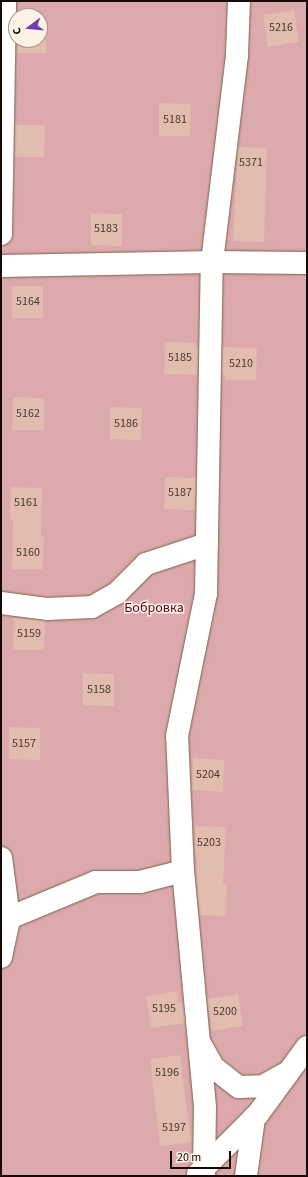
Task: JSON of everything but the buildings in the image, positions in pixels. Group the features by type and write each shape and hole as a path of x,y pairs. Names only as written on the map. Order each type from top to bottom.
{"street":[{"path":"1,234 5,1"},
{"path":"201,1174 205,1106 183,871 177,736 206,594 212,262 237,55 239,1"},
{"path":"1,266 212,262 307,263"},
{"path":"1,603 47,609 92,607 117,593 146,564 207,544"},
{"path":"1,858 9,918 1,957"},
{"path":"9,918 96,882 140,882 183,871"},
{"path":"198,1038 213,1067 239,1087 263,1086 288,1072"},
{"path":"201,1174 254,1118 307,1047"},
{"path":"246,1176 254,1118"}],"green space":[{"name":"Бобровка","path":"1,1 307,1 307,1176 1,1176"}]}
